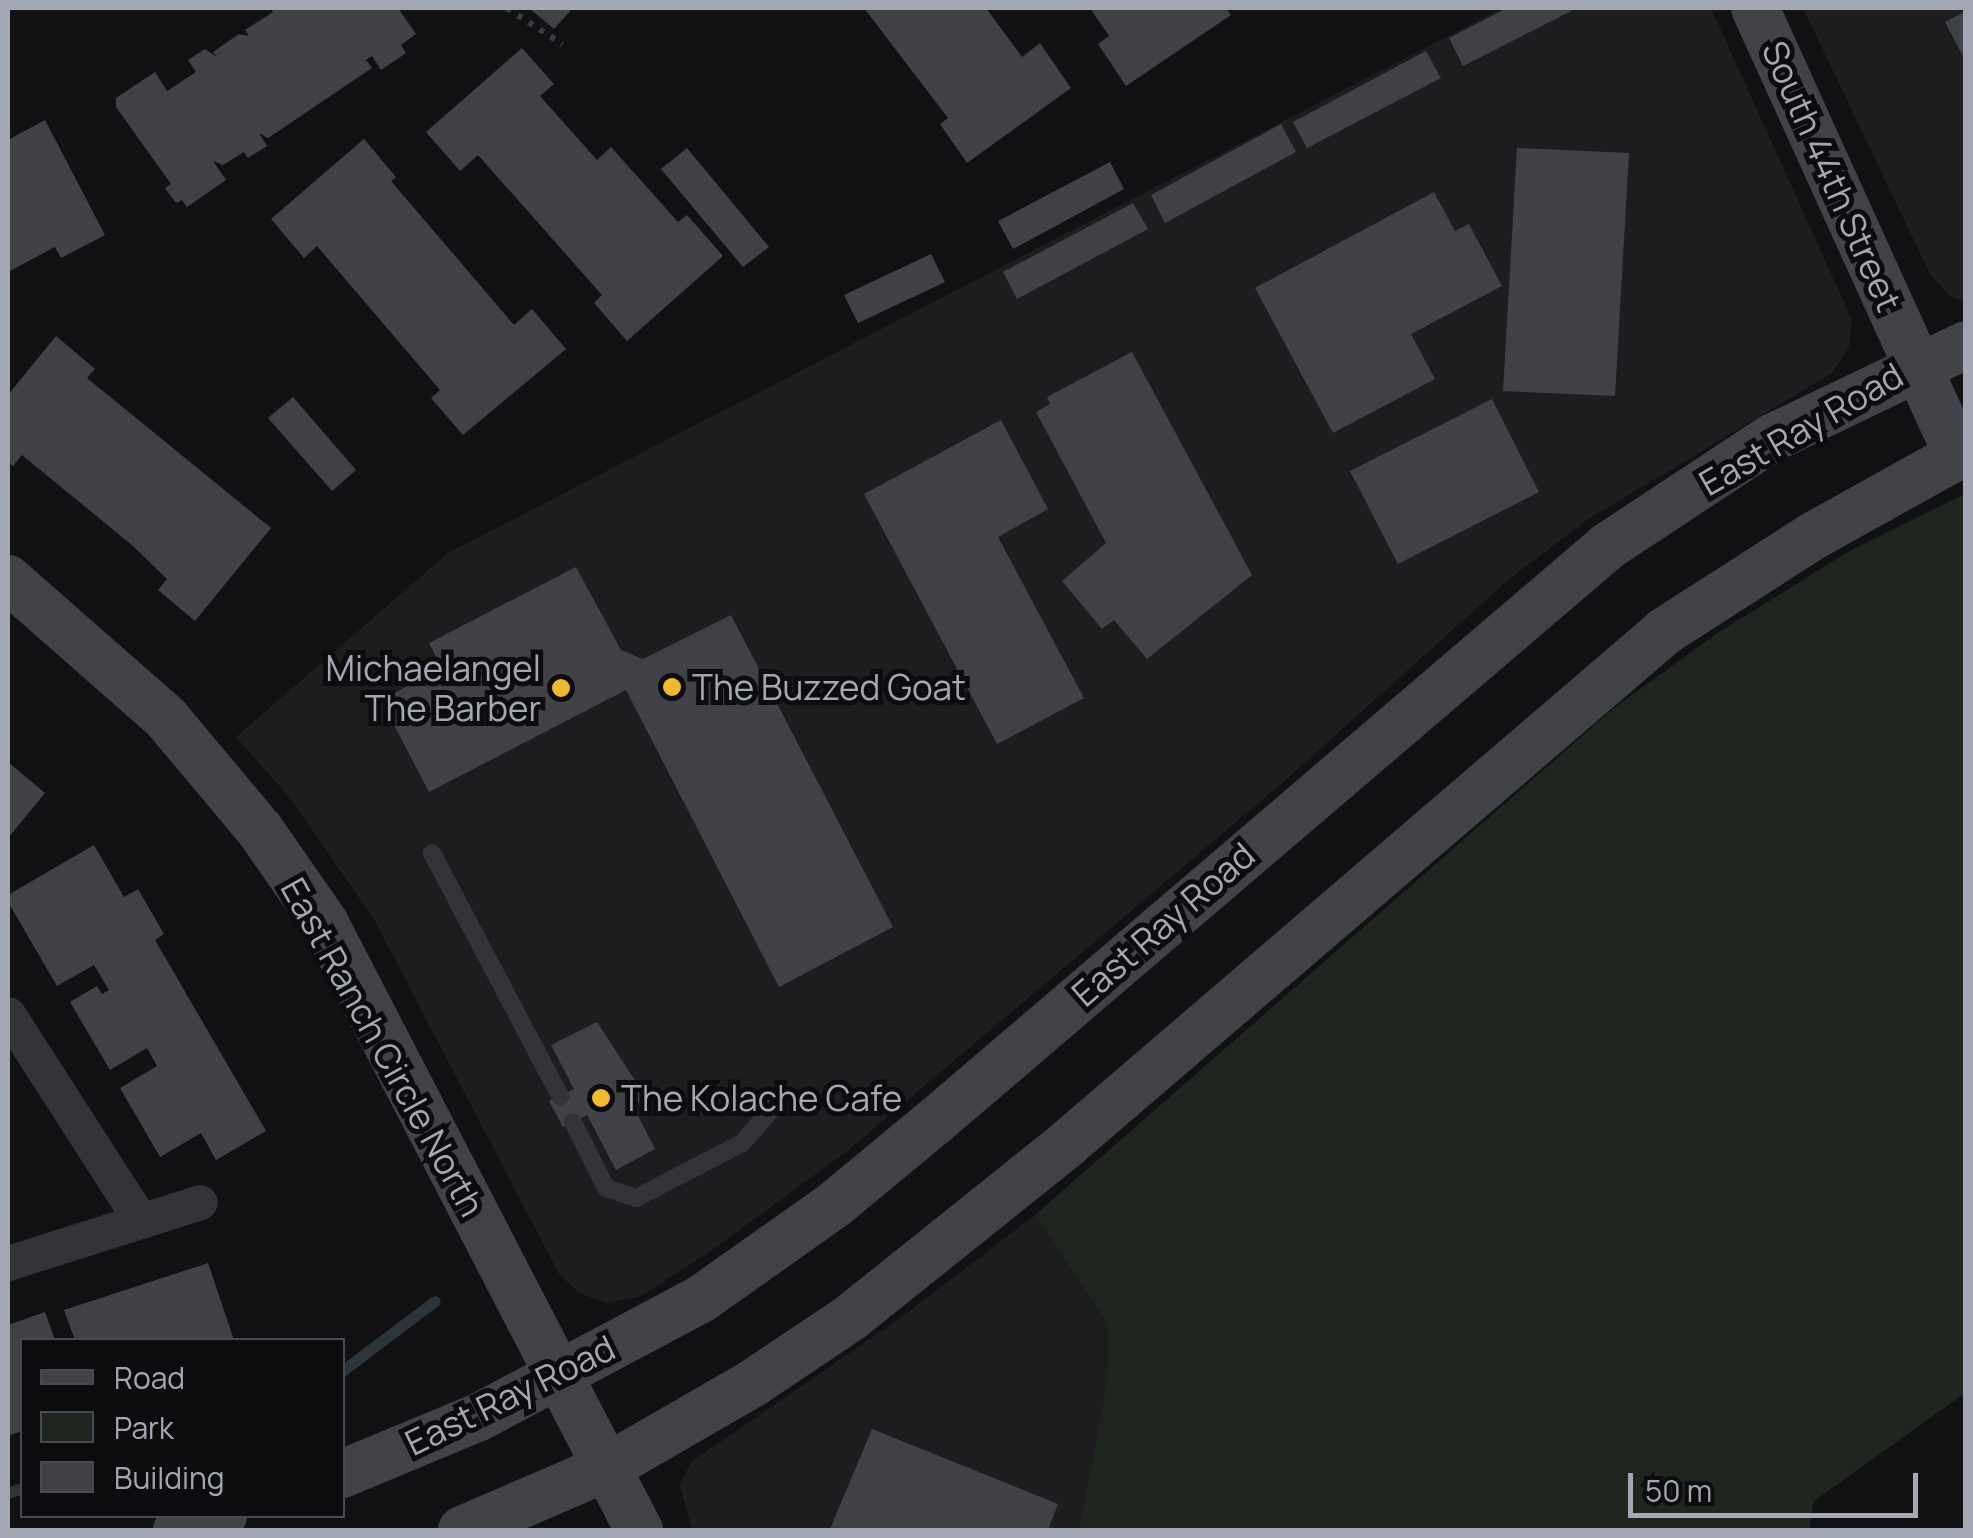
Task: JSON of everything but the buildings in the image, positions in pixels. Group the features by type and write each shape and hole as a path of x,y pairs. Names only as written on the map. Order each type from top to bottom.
{"main road":[{"name":"South 44th Street","path":"1754,8 1961,453"},
{"name":"East Ray Road","path":"345,1473 559,1377 701,1299 835,1204 1608,546 1772,438 1917,364 1966,345"},
{"path":"462,1530 606,1468 753,1383 902,1280 1665,631 1812,536 1961,453"},
{"name":"East Ranch Circle North","path":"8,579 166,718 260,830 313,907 639,1530"},
{"path":"176,1530 216,1518"}],"street":[{"path":"8,1014 142,1222"},
{"path":"8,1264 200,1202"}],"lane":[{"path":"432,852 560,1096"},
{"path":"573,1122 606,1188 636,1198 742,1143 774,1108"}],"path":[{"path":"507,8 562,44"}],"shaded area":[{"path":"1502,8 1711,8 1852,320 1849,347 1832,373 1587,520 1508,580 1281,784 846,1152 708,1253 641,1296 606,1303 579,1293 559,1274 375,921 291,799 236,737 448,553"},
{"path":"1803,8 1965,8 1965,301 1951,297 1930,274"},
{"path":"1035,1215 1108,1325 1107,1382 1079,1530 692,1530 680,1485 691,1462 899,1319"}],"green space":[{"path":"1965,494 1965,1393 1814,1501 1809,1530 1079,1530 1107,1382 1108,1325 1035,1215 1614,708 1716,634 1851,550"}],"waterway":[{"path":"345,1369 435,1301"},
{"path":"8,1493 20,1489"}],"place":[{"name":"The Buzzed Goat","path":"672,687"},
{"name":"Michaelangel The Barber","path":"561,688"},
{"name":"The Kolache Cafe","path":"601,1098"}]}
